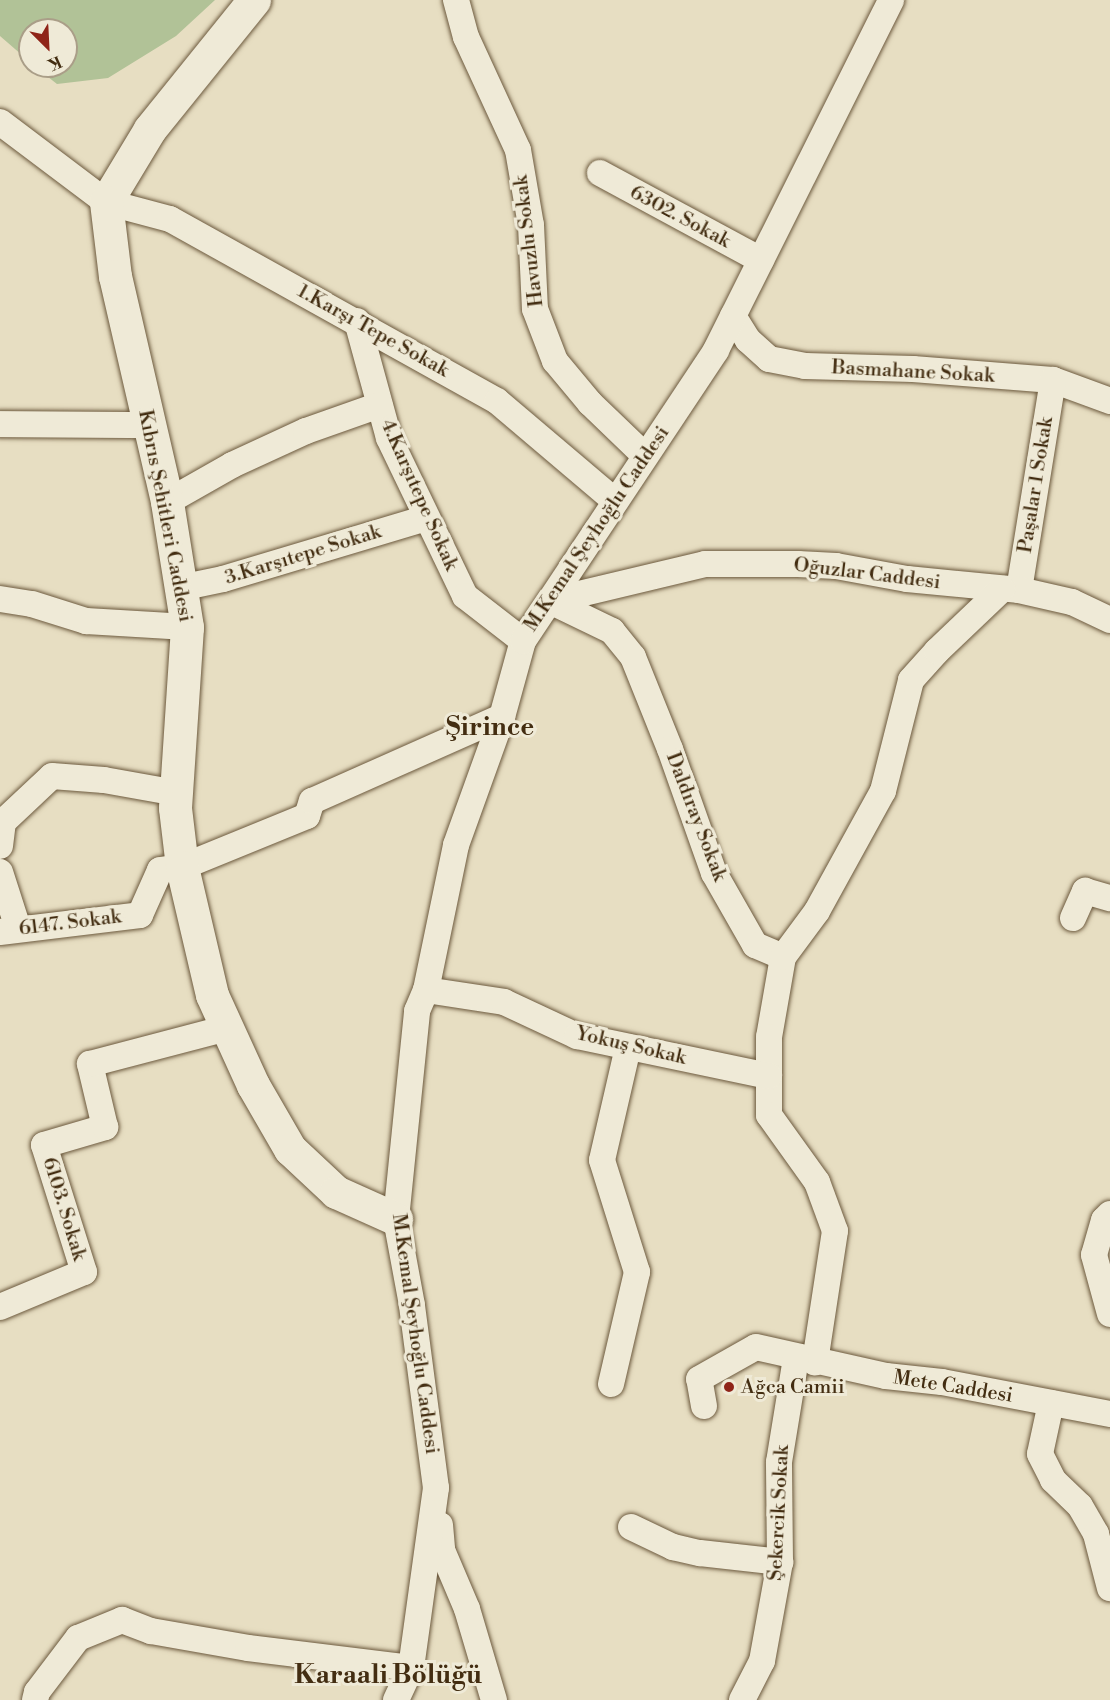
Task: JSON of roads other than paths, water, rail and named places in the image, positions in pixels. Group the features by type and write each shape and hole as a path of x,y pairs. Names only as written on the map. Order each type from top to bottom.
{"street":[{"path":"0,122 106,202 150,129 254,0"},
{"name":"Havuzlu Sokak","path":"456,0 466,37 518,150 531,225 536,309 555,361 590,403 645,456"},
{"name":"M.Kemal Şeyhoğlu Caddesi","path":"396,1700 411,1668 436,1488 412,1305 396,1219 417,1011 426,990 456,845 502,717 523,641 716,350 891,0"},
{"name":"6302. Sokak","path":"600,173 761,260"},
{"name":"1.Karşı Tepe Sokak","path":"106,202 170,219 357,321 497,401 615,501"},
{"name":"Kıbrıs Şehitleri Caddesi","path":"106,202 115,276 167,502 187,627 175,808 182,867 213,995 253,1085 290,1149 336,1192 396,1219"},
{"name":"Basmahane Sokak","path":"733,316 748,340 769,359 860,370 913,369 1053,380 1110,401"},
{"name":"4.Karşıtepe Sokak","path":"357,321 389,438 465,596 523,641"},
{"name":"Paşalar 1 Sokak","path":"1010,589 1053,380"},
{"path":"167,502 232,465 306,432 380,405"},
{"path":"0,424 149,425"},
{"name":"3.Karşıtepe Sokak","path":"180,588 223,579 426,518"},
{"name":"Oğuzlar Caddesi","path":"550,601 705,564 836,566 907,579 1010,589 1072,602 1110,620"},
{"path":"806,1360 835,1231 817,1182 769,1115 769,1036 783,957 818,911 884,791 911,680 937,651 1010,589"},
{"path":"0,599 32,604 86,621 187,627"},
{"name":"Daldıray Sokak","path":"550,601 612,631 633,657 670,749 714,873 755,945 783,957"},
{"path":"182,867 307,816 312,801 502,717"},
{"path":"0,846 3,822 51,776 104,780 177,793"},
{"name":"6147. Sokak","path":"9,930 140,915 159,870 182,867"},
{"path":"0,872 9,930"},
{"path":"1073,918 1085,891 1110,898"},
{"name":"Yokuş Sokak","path":"426,990 504,1002 577,1036 769,1076"},
{"name":"6103. Sokak","path":"0,1307 84,1272 44,1145 105,1126 90,1064 227,1028"},
{"path":"611,1384 637,1272 602,1160 628,1047"},
{"path":"1110,1214 1104,1220 1094,1255 1102,1292 1110,1314"},
{"name":"Mete Caddesi","path":"704,1406 699,1379 756,1347 886,1377 942,1383 1110,1414"},
{"name":"Şekercik Sokak","path":"742,1700 762,1661 780,1562 779,1462 806,1360"},
{"path":"1051,1403 1040,1454 1053,1480 1080,1506 1096,1534 1110,1588"},
{"path":"436,1488 442,1550 466,1610 494,1700"},
{"path":"631,1527 672,1547 700,1553 780,1562"},
{"path":"35,1700 37,1692 78,1638 122,1620 151,1631 248,1648 411,1668"}],"place":[{"name":"Ağca Camii","path":"729,1387"}],"district":[{"name":"Şirince","path":"490,728"},
{"name":"Karaali Bölüğü","path":"388,1676"}]}
